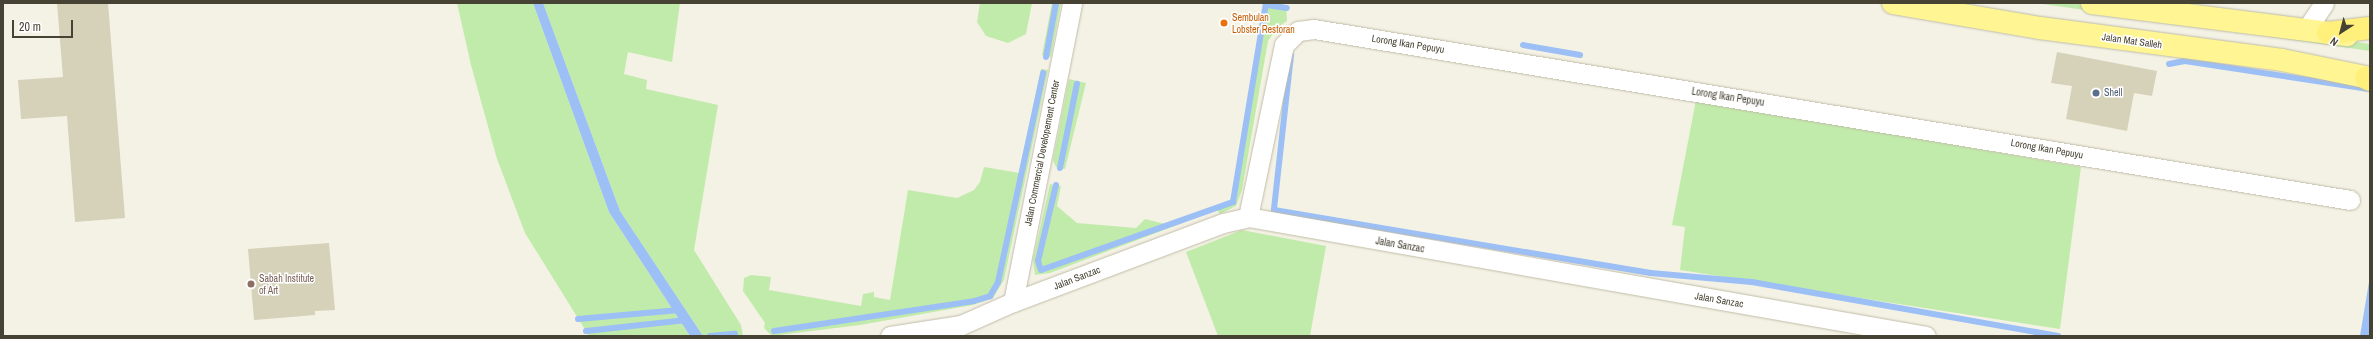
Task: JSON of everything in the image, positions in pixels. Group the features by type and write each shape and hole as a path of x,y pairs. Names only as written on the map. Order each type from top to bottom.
{"highway":[{"path":"2328,32 2370,28"}],"main road":[{"name":"Jalan Mat Salleh","path":"1893,3 2071,32 2282,60 2369,79"},
{"path":"2092,3 2370,38"}],"street":[{"name":"Jalan Commercial Developement Center","path":"1013,302 1072,3"},
{"path":"2306,30 2324,3"},
{"name":"Lorong Ikan Pepuyu","path":"1248,217 1284,46 1298,31 1314,29 2350,200"},
{"name":"Jalan Sanzac","path":"890,336 964,331 1013,302 1223,223 1248,217 1926,336"}],"green space":[{"path":"457,3 533,3 609,212 690,336 589,336 525,233 497,159 471,65"},
{"path":"543,3 680,3 672,62 628,52 624,74 647,80 646,89 718,105 694,250 741,325 743,336 703,336 620,211"},
{"path":"980,3 1032,3 1026,34 1008,43 986,36 977,22"},
{"path":"1052,3 1061,3 1051,57 1042,55"},
{"path":"1264,3 1286,5 1287,21 1277,28 1268,41 1242,190 1236,206 1220,214 1217,210 1050,273 1035,275 1033,260 1050,184 1061,186 1057,206 1077,223 1136,228 1145,219 1165,224 1231,201"},
{"path":"2036,3 2089,3 2370,44 2370,51"},
{"path":"1041,69 1048,70 1004,280 993,298 973,305 860,325 779,335 771,335 764,328 765,323 743,291 744,278 751,275 771,277 769,290 861,306 863,294 874,292 874,297 890,300 908,190 957,198 974,190 980,182 984,167 1019,173"},
{"path":"1069,79 1086,83 1065,169 1056,167 1053,160"},
{"path":"1696,100 2081,167 2060,329 1680,270 1685,227 1672,225"},
{"path":"1242,230 1326,246 1310,336 1218,336 1186,252"}],"water":[{"path":"533,3 543,3 620,211 703,336 690,336 609,212"},
{"path":"2370,276 2370,336 2360,336"}],"building":[{"path":"57,3 108,3 125,218 75,222 67,116 21,119 18,80 63,77"},
{"name":"Shell","path":"2057,52 2157,71 2152,96 2134,93 2127,131 2066,119 2072,86 2051,83"},
{"path":"329,243 335,310 315,311 315,315 254,320 248,249"}],"waterway":[{"path":"1046,57 1056,3"},
{"path":"1056,185 1038,261 1041,270 1233,202 1266,3"},
{"path":"1266,5 1287,8"},
{"path":"1523,45 1580,55"},
{"path":"1291,55 1274,210 1651,273 1752,282 2058,336"},
{"path":"2169,64 2185,61 2369,89"},
{"path":"774,331 974,301 990,296 998,282 1043,73"},
{"path":"1060,168 1077,84"},
{"path":"578,319 680,310"},
{"path":"586,331 686,320"},
{"path":"710,336 735,334"}],"place":[{"name":"Sembulan Lobster Restoran","path":"1224,23"},
{"name":"Shell","path":"2096,93"},
{"name":"Sabah Institute of Art","path":"251,284"}]}
